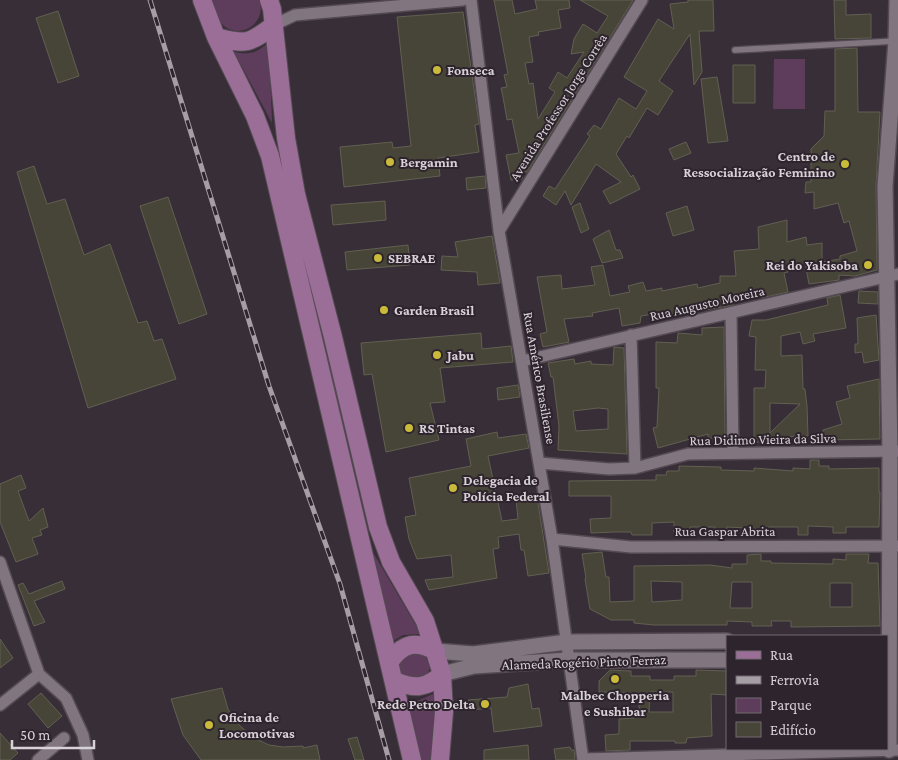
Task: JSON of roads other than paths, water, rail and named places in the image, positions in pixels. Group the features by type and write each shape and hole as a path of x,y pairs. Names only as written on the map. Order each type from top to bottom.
{"main road":[{"path":"202,0 216,37 255,116 270,156 395,680 412,760"},
{"path":"269,0 274,25 286,138 296,194 333,337 378,527 391,562 425,620 442,674 444,712 440,760"},
{"path":"216,37 241,44 256,38 274,25"},
{"path":"390,661 397,651 406,644 423,644 436,651"},
{"path":"395,680 411,688 422,687 432,683 442,674"}],"street":[{"path":"274,25 295,15 378,3 463,0"},
{"name":"Rua Américo Brasiliense","path":"472,0 499,230 540,463 583,760"},
{"name":"Avenida Professor Jorge Corrêa","path":"499,230 642,0"},
{"path":"583,760 894,750 891,659 894,546 892,187 897,0"},
{"name":"Rua Augusto Moreira","path":"522,361 892,275"},
{"path":"731,313 733,453"},
{"path":"631,335 635,468"},
{"name":"Rua Didimo Vieira da Silva","path":"540,463 609,470 635,468 688,454 894,451"},
{"name":"Rua Gaspar Abrita","path":"552,539 631,547 894,546"},
{"path":"0,562 39,674 66,698 83,735 88,760"},
{"name":"Alameda Rogério Pinto Ferraz","path":"436,651 473,654 567,642 726,641"},
{"name":"Alameda Rogério Pinto Ferraz","path":"442,674 474,666 569,660 726,660"},
{"path":"0,705 39,674"},
{"path":"38,760 64,738"}],"lane":[{"path":"735,50 897,41"}],"railway":[{"path":"150,0 269,386 340,584 389,760"}],"place":[{"name":"Fonseca","path":"437,70"},
{"name":"Bergamin","path":"390,162"},
{"name":"Centro de Ressocialização Feminino","path":"845,164"},
{"name":"SEBRAE","path":"378,258"},
{"name":"Rei do Yakisoba","path":"868,265"},
{"name":"Garden Brasil","path":"384,310"},
{"name":"Jabu","path":"437,355"},
{"name":"RS Tintas","path":"409,428"},
{"name":"Delegacia de Polícia Federal","path":"453,488"},
{"name":"Malbec Chopperia e Sushibar","path":"615,679"},
{"name":"Rede Petro Delta","path":"485,704"},
{"name":"Oficina de Locomotivas","path":"209,725"}]}
